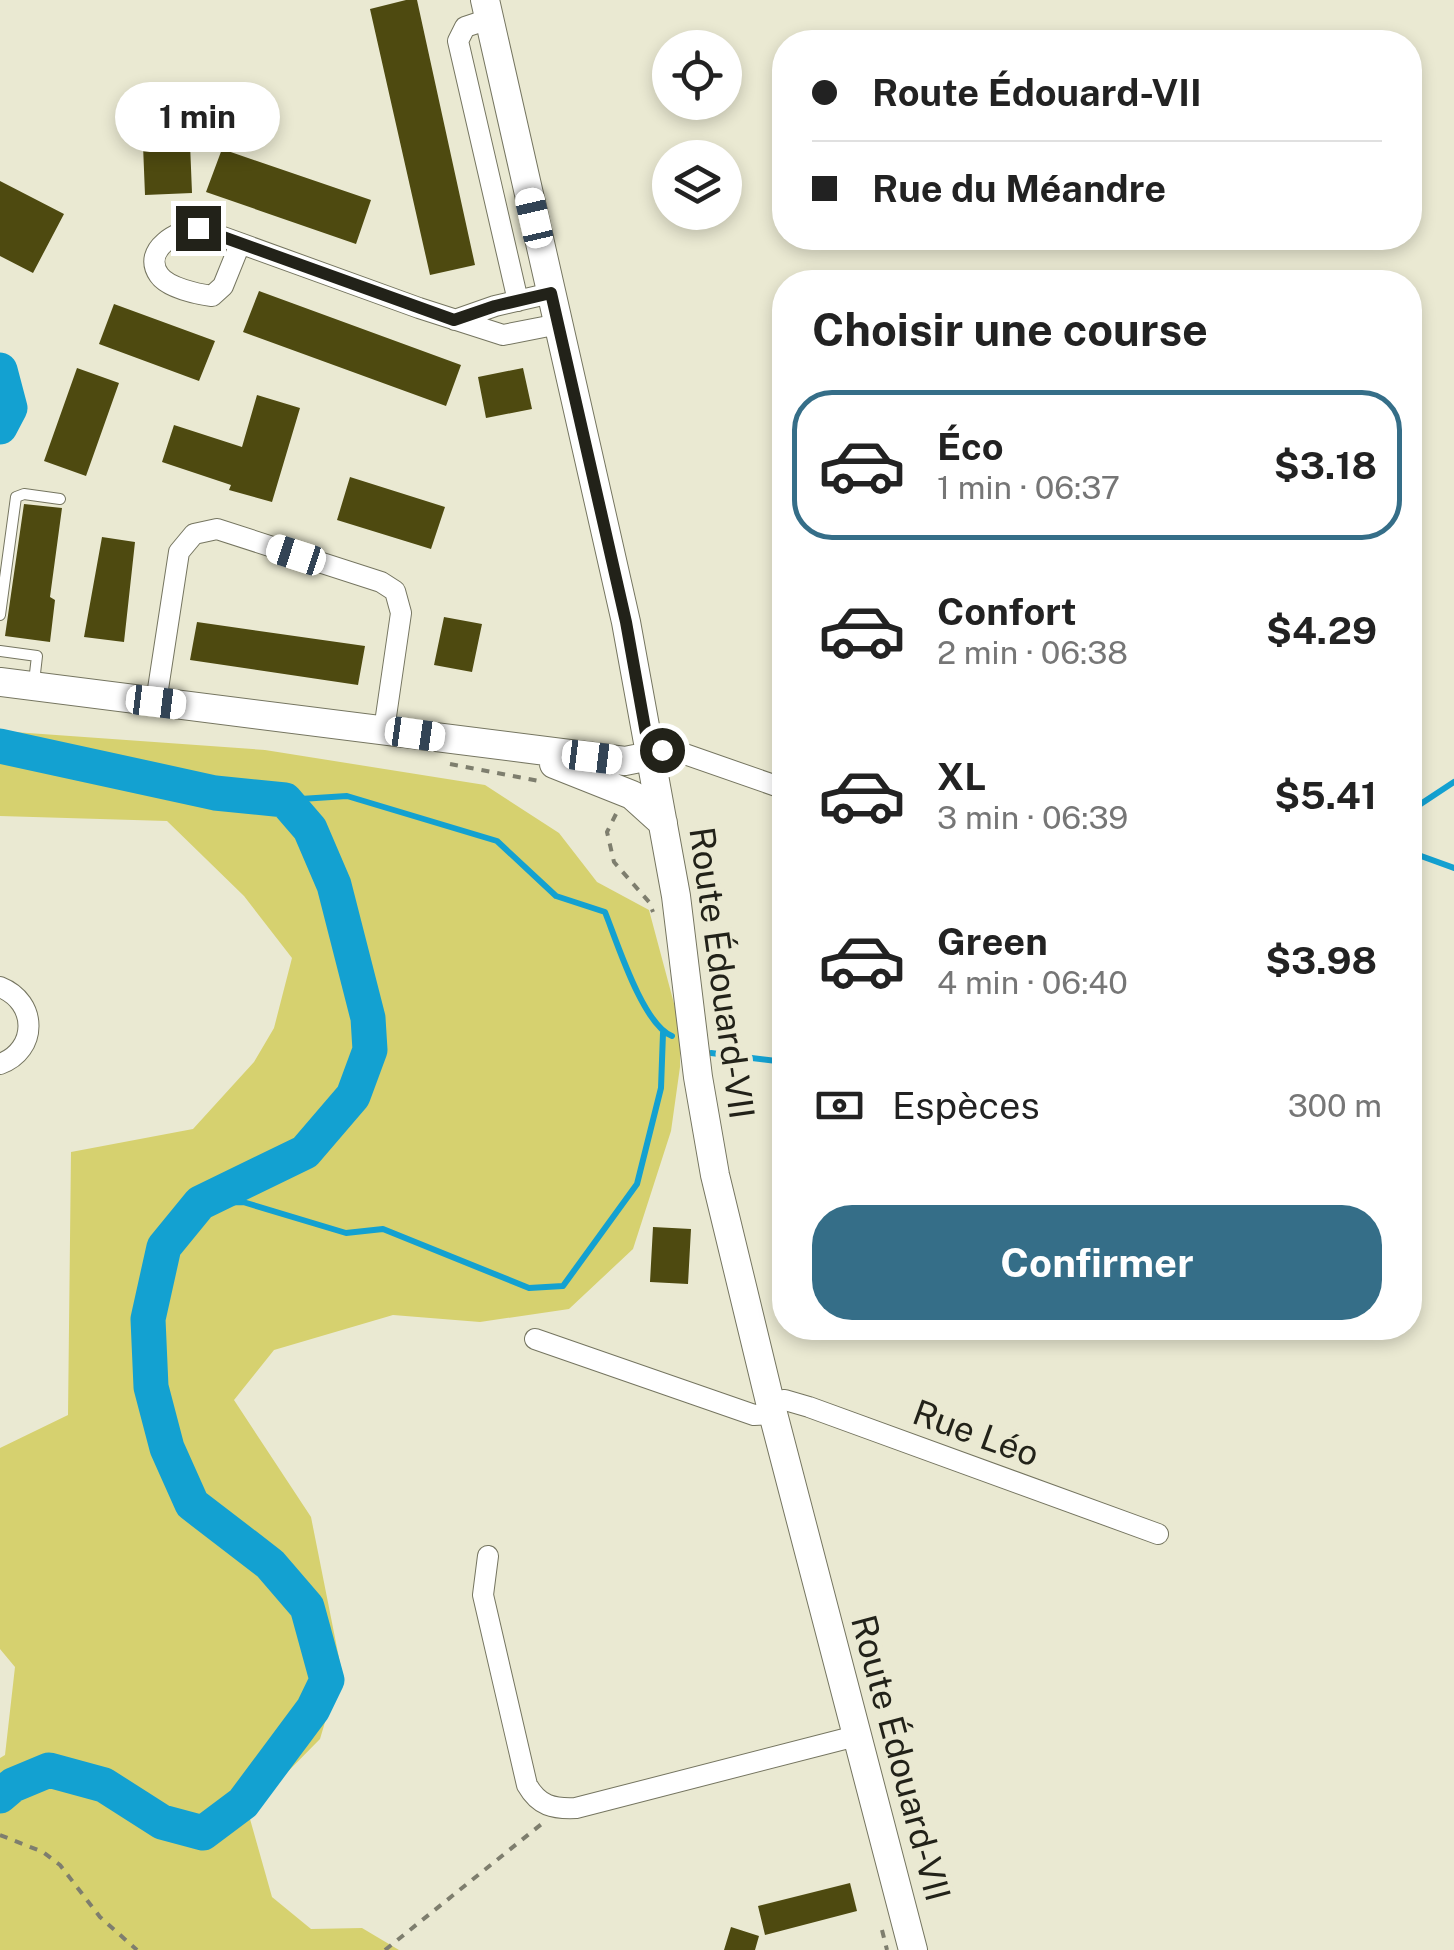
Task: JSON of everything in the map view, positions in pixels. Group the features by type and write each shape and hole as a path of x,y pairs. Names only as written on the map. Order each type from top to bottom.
{"main road":[{"name":"Route Édouard-VII","path":"487,10 626,622 682,937 708,1140 772,1408 913,1950"},
{"path":"0,682 625,761 650,756"},
{"path":"526,749 632,795 663,824"}],"street":[{"path":"487,10 464,27 458,41 518,301"},
{"path":"240,244 503,335 558,324"},
{"path":"454,320 551,293"},
{"path":"156,702 179,552 194,534 217,529 380,582 395,591 400,613 384,730"},
{"path":"650,756 666,749 676,751 772,784"},
{"path":"0,987 17,996 25,1006 29,1032 17,1056 0,1064"},
{"name":"Rue Léo","path":"535,1340 754,1415 785,1400 809,1407 1158,1534"},
{"path":"488,1556 483,1595 526,1786 537,1802 558,1809 594,1804 856,1736"}],"lane":[{"path":"0,615 16,497 24,494 60,499"},
{"path":"0,651 37,656 33,686"}],"path":[{"path":"435,761 552,783"},
{"path":"614,805 621,809"},
{"path":"385,1950 558,1809"},
{"path":"0,1836 43,1852 60,1866 100,1917 137,1950"}],"shaded area":[{"path":"0,731 265,750 485,785 559,833 597,882 649,910 680,1026 680,1067 671,1131 633,1249 569,1309 480,1322 393,1315 274,1350 234,1400 311,1517 341,1668 320,1739 248,1812 272,1897 311,1929 362,1928 399,1950 0,1950 0,1758 5,1755 15,1667 0,1649 0,1448 68,1415 71,1152 193,1129 254,1062 274,1028 292,958 244,896 167,821 0,816"}],"building":[{"path":"417,0 475,265 430,275 370,9"},
{"path":"190,143 192,193 145,195 143,145"},
{"path":"222,149 371,200 356,244 206,192"},
{"path":"0,181 64,214 33,273 0,256"},
{"path":"259,291 461,365 446,406 243,332"},
{"path":"114,304 215,341 199,381 99,344"},
{"path":"77,368 119,383 86,476 44,461"},
{"path":"523,368 532,409 486,418 478,377"},
{"path":"257,395 300,408 272,502 229,490 231,485 162,462 174,425 242,447"},
{"path":"350,477 445,507 431,549 337,520"},
{"path":"24,504 62,508 50,597 55,600 50,642 5,636"},
{"path":"102,537 135,542 124,642 84,637"},
{"path":"444,617 482,624 472,672 434,665"},
{"path":"197,622 365,646 358,685 190,660"},
{"path":"653,1227 691,1229 688,1284 650,1282"},
{"path":"850,1883 857,1911 765,1935 758,1906"},
{"path":"731,1927 759,1936 755,1950 724,1950"}],"waterway":[{"path":"0,370 10,408 0,427"},
{"path":"0,746 215,793 285,800 310,829 334,885 368,1018 370,1050 353,1096 305,1152 200,1203 164,1247 148,1319 151,1387 167,1448 192,1504 270,1564 307,1607 327,1680 313,1709 243,1803 203,1833 162,1822 104,1785 49,1770 13,1785 0,1796"},
{"path":"1422,803 1454,782"},
{"path":"285,800 347,796 497,841 556,896 605,912 641,1000 661,1029 672,1036"},
{"path":"1422,856 1454,868"},
{"path":"200,1203 243,1202 346,1233 383,1229 529,1288 563,1286 637,1184 661,1088 663,1033"},
{"path":"711,1053 772,1060"}],"route":[{"path":"198,228 454,320 551,293 626,622 650,756 662,750"}]}
